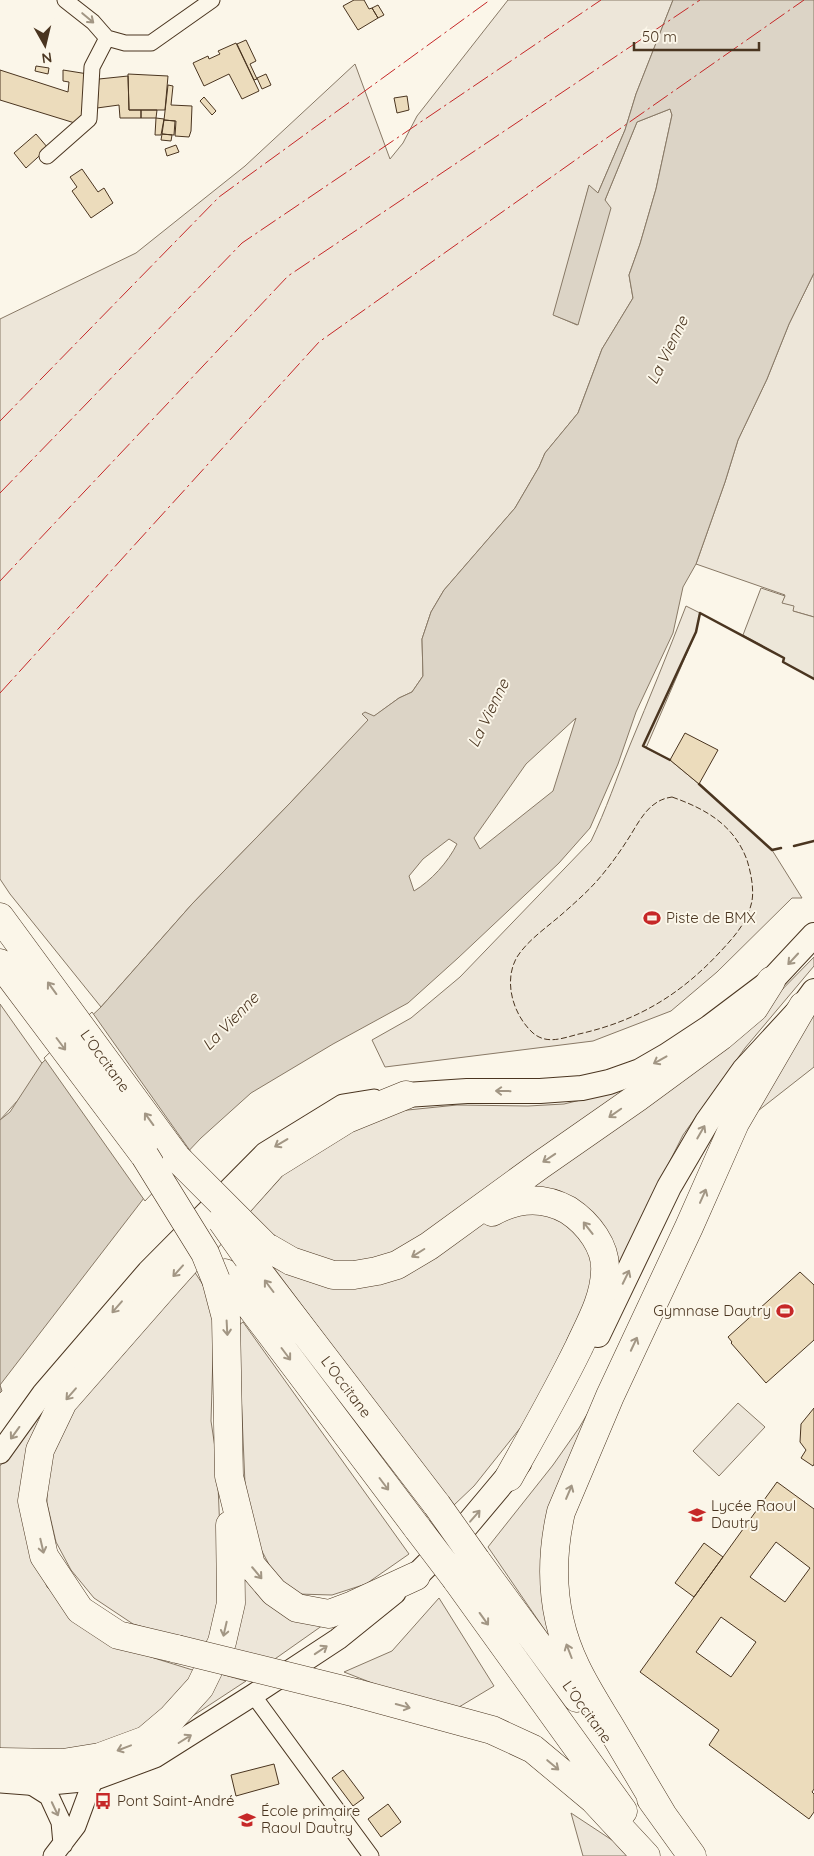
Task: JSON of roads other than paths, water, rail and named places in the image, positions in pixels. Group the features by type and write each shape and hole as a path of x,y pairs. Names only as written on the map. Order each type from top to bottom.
{"highway":[{"name":"L'Occitane","path":"0,917 178,1158 256,1252 436,1505 692,1856"},
{"name":"L'Occitane","path":"0,963 144,1156 221,1277 418,1529 656,1856"},
{"path":"256,1252 333,1275 354,1275 398,1265 453,1229 720,1036 754,1008 771,981"},
{"path":"662,1814 584,1684 569,1653 554,1591 554,1558 558,1527 561,1512 610,1396 735,1123 808,998"},
{"path":"406,1095 347,1119 273,1165 63,1402 40,1450 32,1501 44,1556 80,1610 118,1635 356,1693 492,1730 533,1749 593,1799 646,1856"},
{"path":"453,1229 503,1206 532,1199 564,1208 583,1222 597,1241 603,1255 606,1270 603,1289 596,1311 556,1395 508,1477"},
{"path":"0,1762 63,1763 100,1758 146,1740 172,1718 200,1687 222,1642 231,1604 226,1318 221,1277"},
{"path":"229,1476 251,1565 274,1592 297,1608 329,1614 416,1576"}],"main road":[{"path":"0,1453 43,1393 148,1271 265,1153 343,1105 406,1095 467,1090 540,1092 582,1088 609,1082 640,1071 710,1028 771,981 814,935"},
{"path":"0,1782 30,1784 93,1780 155,1757 254,1695 338,1639 416,1576 467,1525 548,1426 583,1366 669,1187 706,1122 744,1070 808,998"}],"street":[{"path":"65,0 93,22 107,38 125,44 151,43 212,0"},
{"path":"47,156 90,119 92,67 107,38"},
{"path":"254,1695 371,1856"},
{"path":"58,1850 76,1826 93,1780"},
{"path":"30,1784 49,1796 61,1822 58,1850"}],"water":[{"name":"La Vienne","path":"673,0 814,0 814,273 789,324 767,379 738,440 696,564 683,587 673,633 636,712 618,764 590,828 559,863 408,1003 333,1044 251,1093 201,1138 144,1198 0,1385 0,1120 10,1112 42,1063 101,1007 192,904 368,720 362,714 365,712 374,716 399,698 412,692 423,676 422,639 431,612 444,590 515,508 545,453 578,413 602,349 633,298 629,275 656,189 672,115 670,109 637,122 605,200 611,208 578,325 553,315 589,185 598,193 625,130 636,94","holes":["576,718 553,791 480,849 474,838 526,764","449,839 457,844 449,858 433,876 414,891 409,876 423,859"]}],"place":[{"name":"Piste de BMX","path":"652,918"},
{"name":"Gymnase Dautry","path":"785,1311"},
{"name":"Lycée Raoul Dautry","path":"697,1515"},
{"name":"Pont Saint-André","path":"103,1801"},
{"name":"École primaire Raoul Dautry","path":"247,1820"}]}
